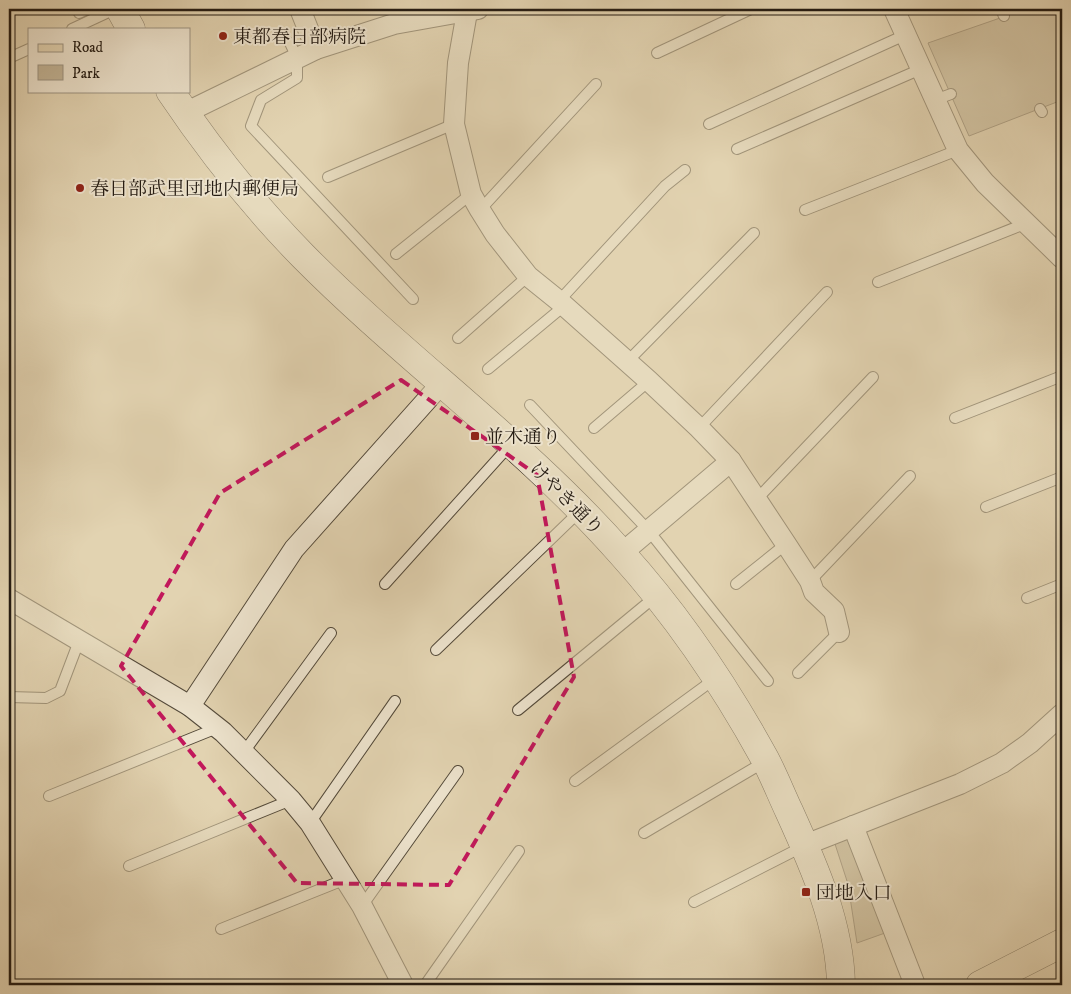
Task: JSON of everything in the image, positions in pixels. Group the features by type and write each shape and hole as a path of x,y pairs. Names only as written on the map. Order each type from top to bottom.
{"main road":[{"path":"980,985 1062,943"}],"street":[{"path":"120,9 130,28"},
{"path":"300,9 316,49"},
{"path":"894,9 921,69 943,97 958,150 985,183 1062,258"},
{"path":"177,102 294,51 316,49 394,24 473,10 458,63 454,124 476,202 495,234 528,276 562,303 649,381 700,428 731,461 810,581 814,592 834,611 839,632"},
{"name":"けやき通り","path":"177,102 233,176 303,255 581,510 622,553 656,596 716,678 766,761 805,846 830,911 837,941 837,984"},
{"path":"190,706 294,549 442,383"},
{"path":"622,553 731,461"},
{"path":"9,599 190,706 223,732 244,752 291,800 310,823 362,906 403,985"},
{"path":"805,846 960,784 1002,763 1062,714"},
{"path":"853,826 915,985"}],"lane":[{"path":"74,28 114,9"},
{"path":"657,53 751,9"},
{"path":"709,124 906,35"},
{"path":"9,58 28,49"},
{"path":"294,51 297,78 261,100 251,126 413,299"},
{"path":"737,149 921,69"},
{"path":"396,254 476,202 596,84"},
{"path":"328,177 454,124"},
{"path":"805,210 958,150"},
{"path":"488,368 562,303 665,186 685,170"},
{"path":"878,282 1027,222"},
{"path":"627,362 754,232"},
{"path":"458,338 528,276"},
{"path":"700,428 827,292"},
{"path":"757,499 873,376"},
{"path":"955,418 1062,376"},
{"path":"594,428 649,381"},
{"path":"530,405 649,531 768,681"},
{"path":"385,584 511,444"},
{"path":"810,581 910,476"},
{"path":"986,507 1062,477"},
{"path":"436,650 581,510"},
{"path":"736,584 786,544"},
{"path":"1027,598 1062,584"},
{"path":"518,710 656,596"},
{"path":"798,673 839,632"},
{"path":"244,752 331,633"},
{"path":"9,697 46,698 60,692 79,641"},
{"path":"575,781 716,678"},
{"path":"310,823 396,701"},
{"path":"49,796 217,728"},
{"path":"644,833 766,761"},
{"path":"362,906 458,771"},
{"path":"130,866 291,800"},
{"path":"694,902 805,846"},
{"path":"425,985 519,851"},
{"path":"221,929 346,879"}],"highlighted area":[{"path":"401,380 537,475 574,677 449,885 297,883 121,666 220,493"}],"green space":[{"path":"1026,9 1062,9 1062,100 969,136 928,43"},
{"path":"849,838 885,933 857,943 848,884 835,844"}],"place":[{"name":"東都春日部病院","path":"223,36"},
{"name":"春日部武里団地内郵便局","path":"80,188"},
{"name":"並木通り","path":"475,436"},
{"name":"団地入口","path":"806,892"}]}
